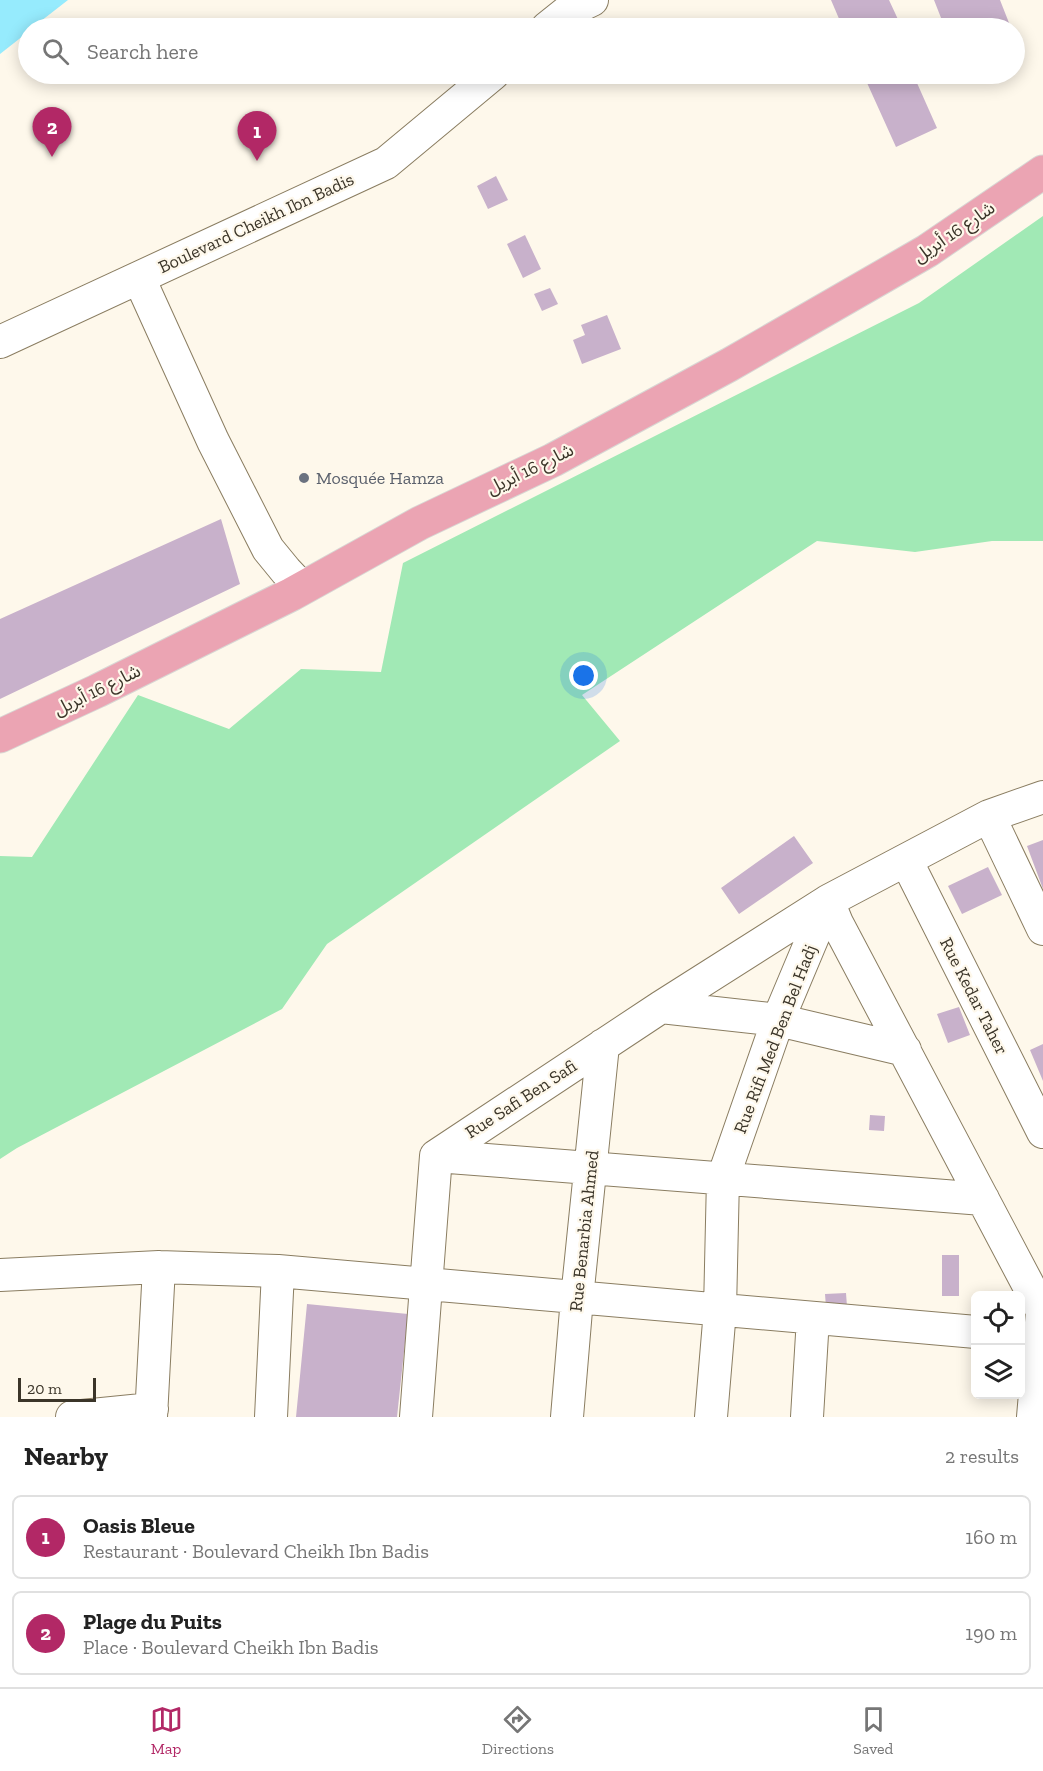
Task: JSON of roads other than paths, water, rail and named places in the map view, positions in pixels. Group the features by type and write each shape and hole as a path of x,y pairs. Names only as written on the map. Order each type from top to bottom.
{"main road":[{"name":"شارع 16 أبريل","path":"0,735 97,691 302,588 420,523 553,459 729,365 927,251 1043,172"}],"street":[{"path":"560,18 592,0"},
{"name":"Boulevard Cheikh Ibn Badis","path":"0,342 387,163 481,84"},
{"path":"139,278 213,441 268,549 302,588"},
{"path":"1033,1417 1034,1337 1042,1311 837,923 828,901 989,816 1043,797"},
{"path":"989,816 1043,928"},
{"name":"Rue Kedar Taher","path":"906,860 1043,1132"},
{"name":"Rue Safi Ben Safi","path":"436,1156 603,1045 828,901"},
{"name":"Rue Rifi Med Ben Bel Hadj","path":"711,1417 720,1310 723,1178 778,1020 828,901"},
{"path":"662,1007 778,1020 904,1050"},
{"name":"Rue Benarbia Ahmed","path":"567,1417 603,1045"},
{"path":"416,1417 436,1156 983,1199"},
{"path":"72,1417 152,1413 159,1267"},
{"path":"0,1275 159,1267 278,1271 971,1332"},
{"path":"271,1417 278,1271"},
{"path":"807,1417 813,1318"}],"water":[{"path":"0,0 68,0 45,18 18,18 18,40 0,54"}],"place":[{"name":"Plage du Puits","path":"52,157"},
{"name":"Oasis Bleue","path":"257,161"},
{"name":"Mosquée Hamza","path":"304,478"}]}
